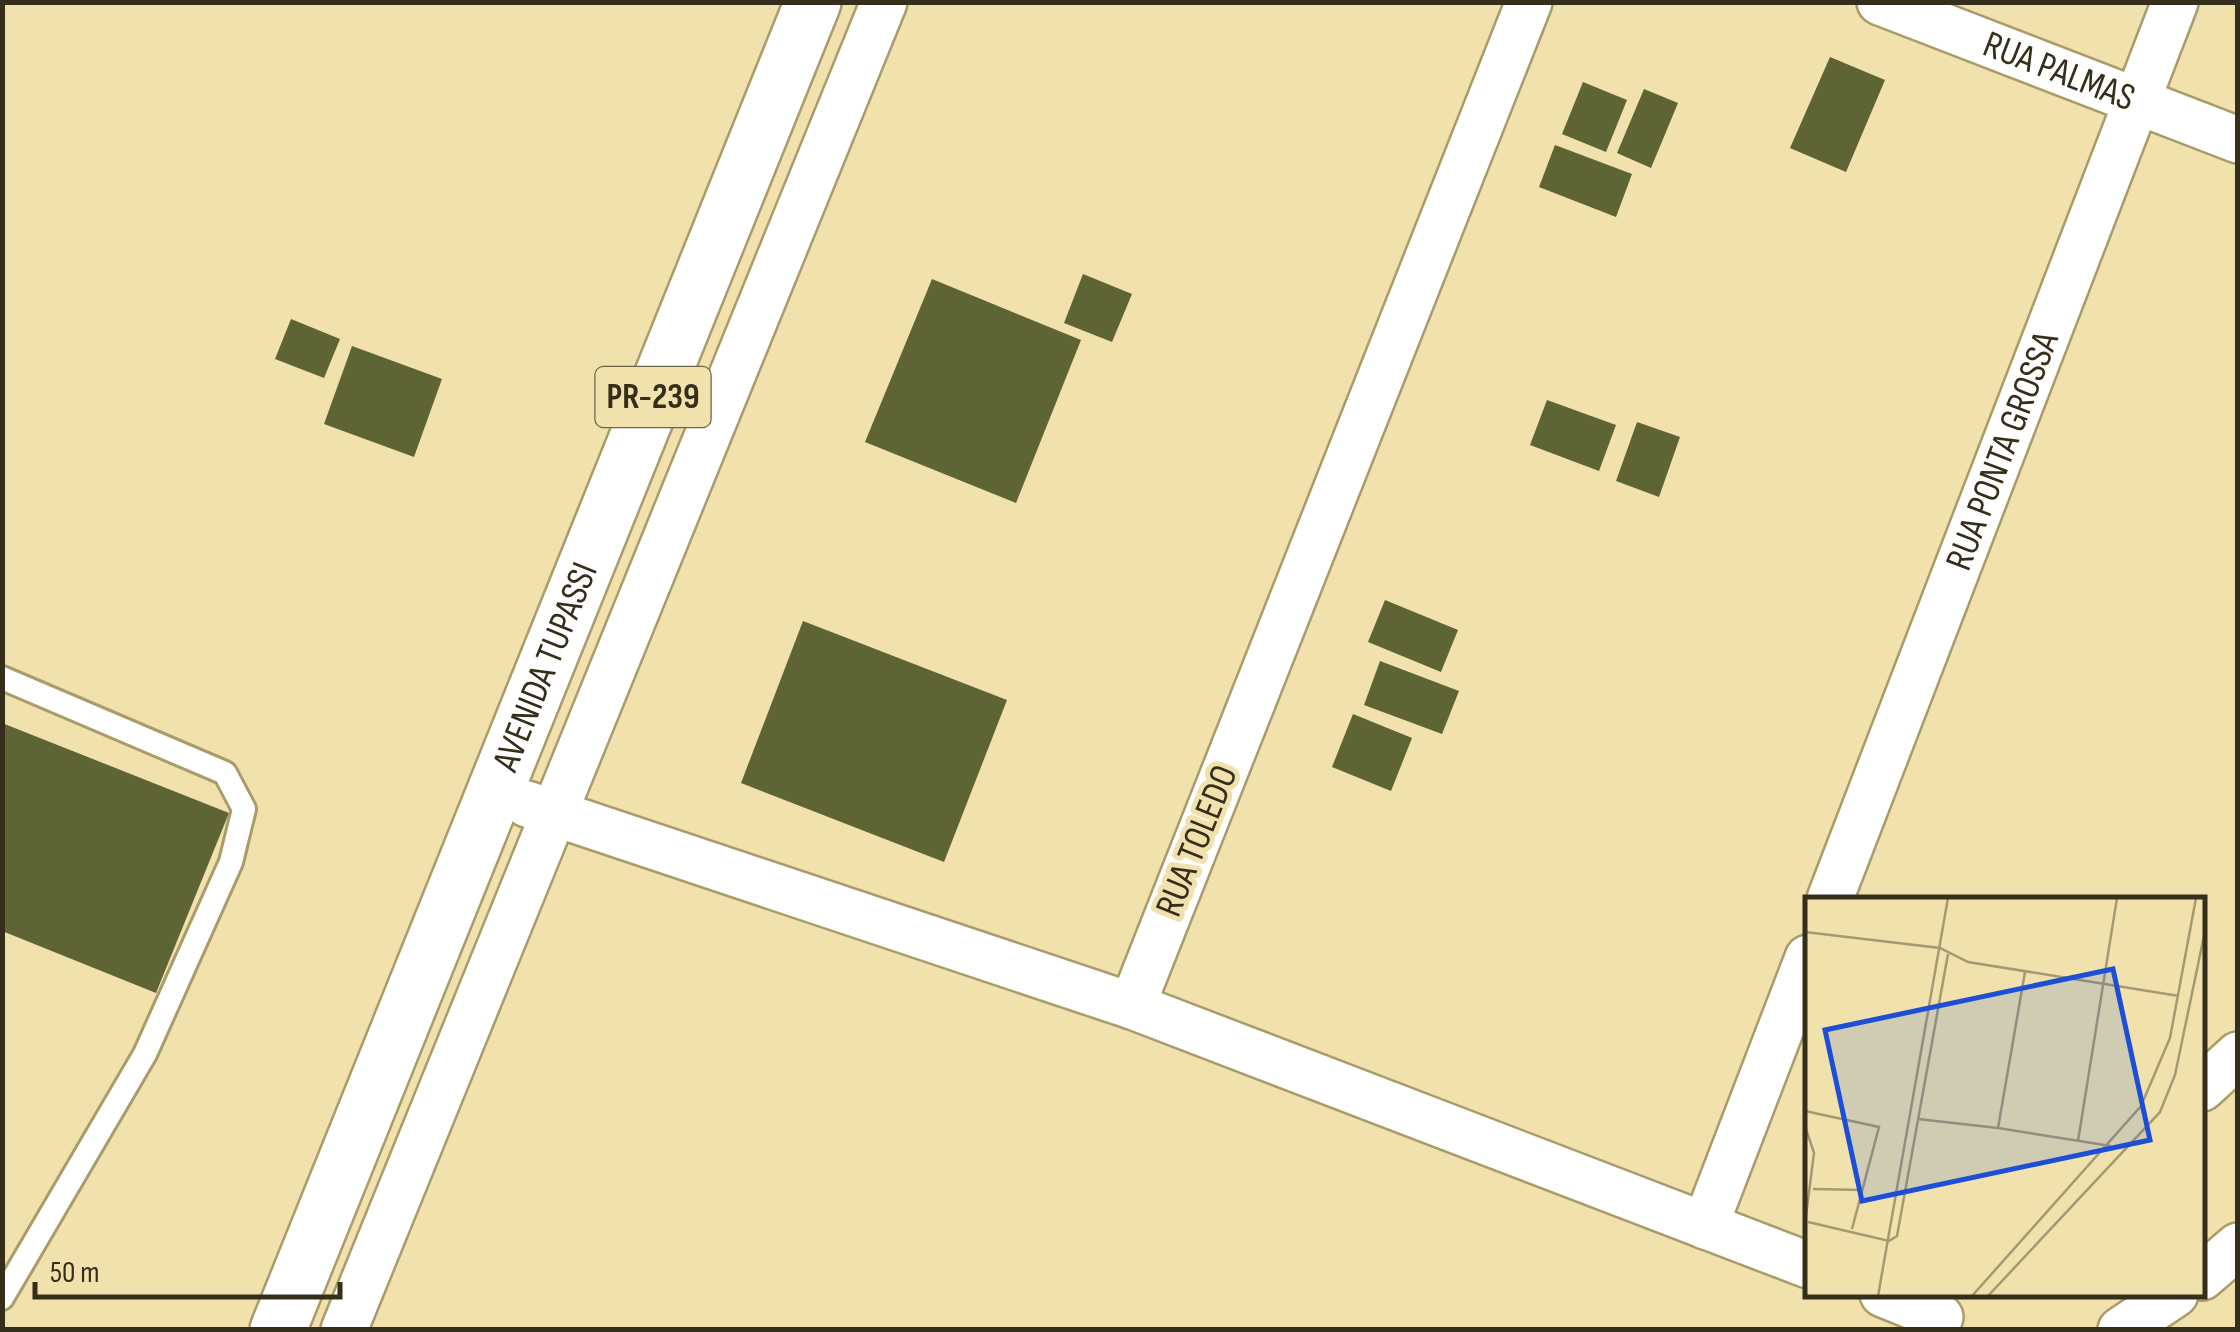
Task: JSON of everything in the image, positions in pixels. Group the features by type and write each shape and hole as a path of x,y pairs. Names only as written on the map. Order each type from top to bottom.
{"main road":[{"name":"AVENIDA TUPASSI","path":"278,1330 813,2"}],"street":[{"path":"344,1330 884,2"},
{"name":"RUA TOLEDO","path":"1132,1006 1528,2"},
{"name":"RUA PALMAS","path":"1880,2 2238,140"},
{"name":"RUA PONTA GROSSA","path":"1831,897 2175,2"},
{"path":"494,791 1132,1006 1805,1265"},
{"path":"1705,1226 1805,966"},
{"path":"2205,1085 2238,1055"},
{"path":"2205,1274 2238,1246"},
{"path":"1892,1297 1943,1314"},
{"path":"2121,1330 2170,1297"}],"lane":[{"path":"2,678 225,773 244,808 231,862 145,1054 26,1250 2,1298"},
{"path":"2,1244 26,1250"}],"building":[{"path":"1830,57 1885,80 1846,172 1790,148"},
{"path":"1583,82 1627,100 1606,152 1562,134"},
{"path":"1644,89 1678,103 1651,168 1617,153"},
{"path":"1555,145 1632,174 1616,217 1539,187"},
{"path":"1083,274 1132,294 1112,342 1064,323"},
{"path":"932,279 1081,340 1016,503 865,442"},
{"path":"291,319 340,339 324,378 275,359"},
{"path":"352,346 442,379 414,457 324,424"},
{"path":"1547,400 1616,425 1599,471 1530,445"},
{"path":"1637,422 1680,437 1659,497 1616,481"},
{"path":"1385,600 1458,630 1441,672 1368,642"},
{"path":"803,621 1007,700 944,862 741,783"},
{"path":"1380,661 1459,691 1442,734 1364,705"},
{"path":"1353,714 1412,738 1391,791 1332,767"},
{"path":"2,723 229,813 156,993 2,931"}]}
